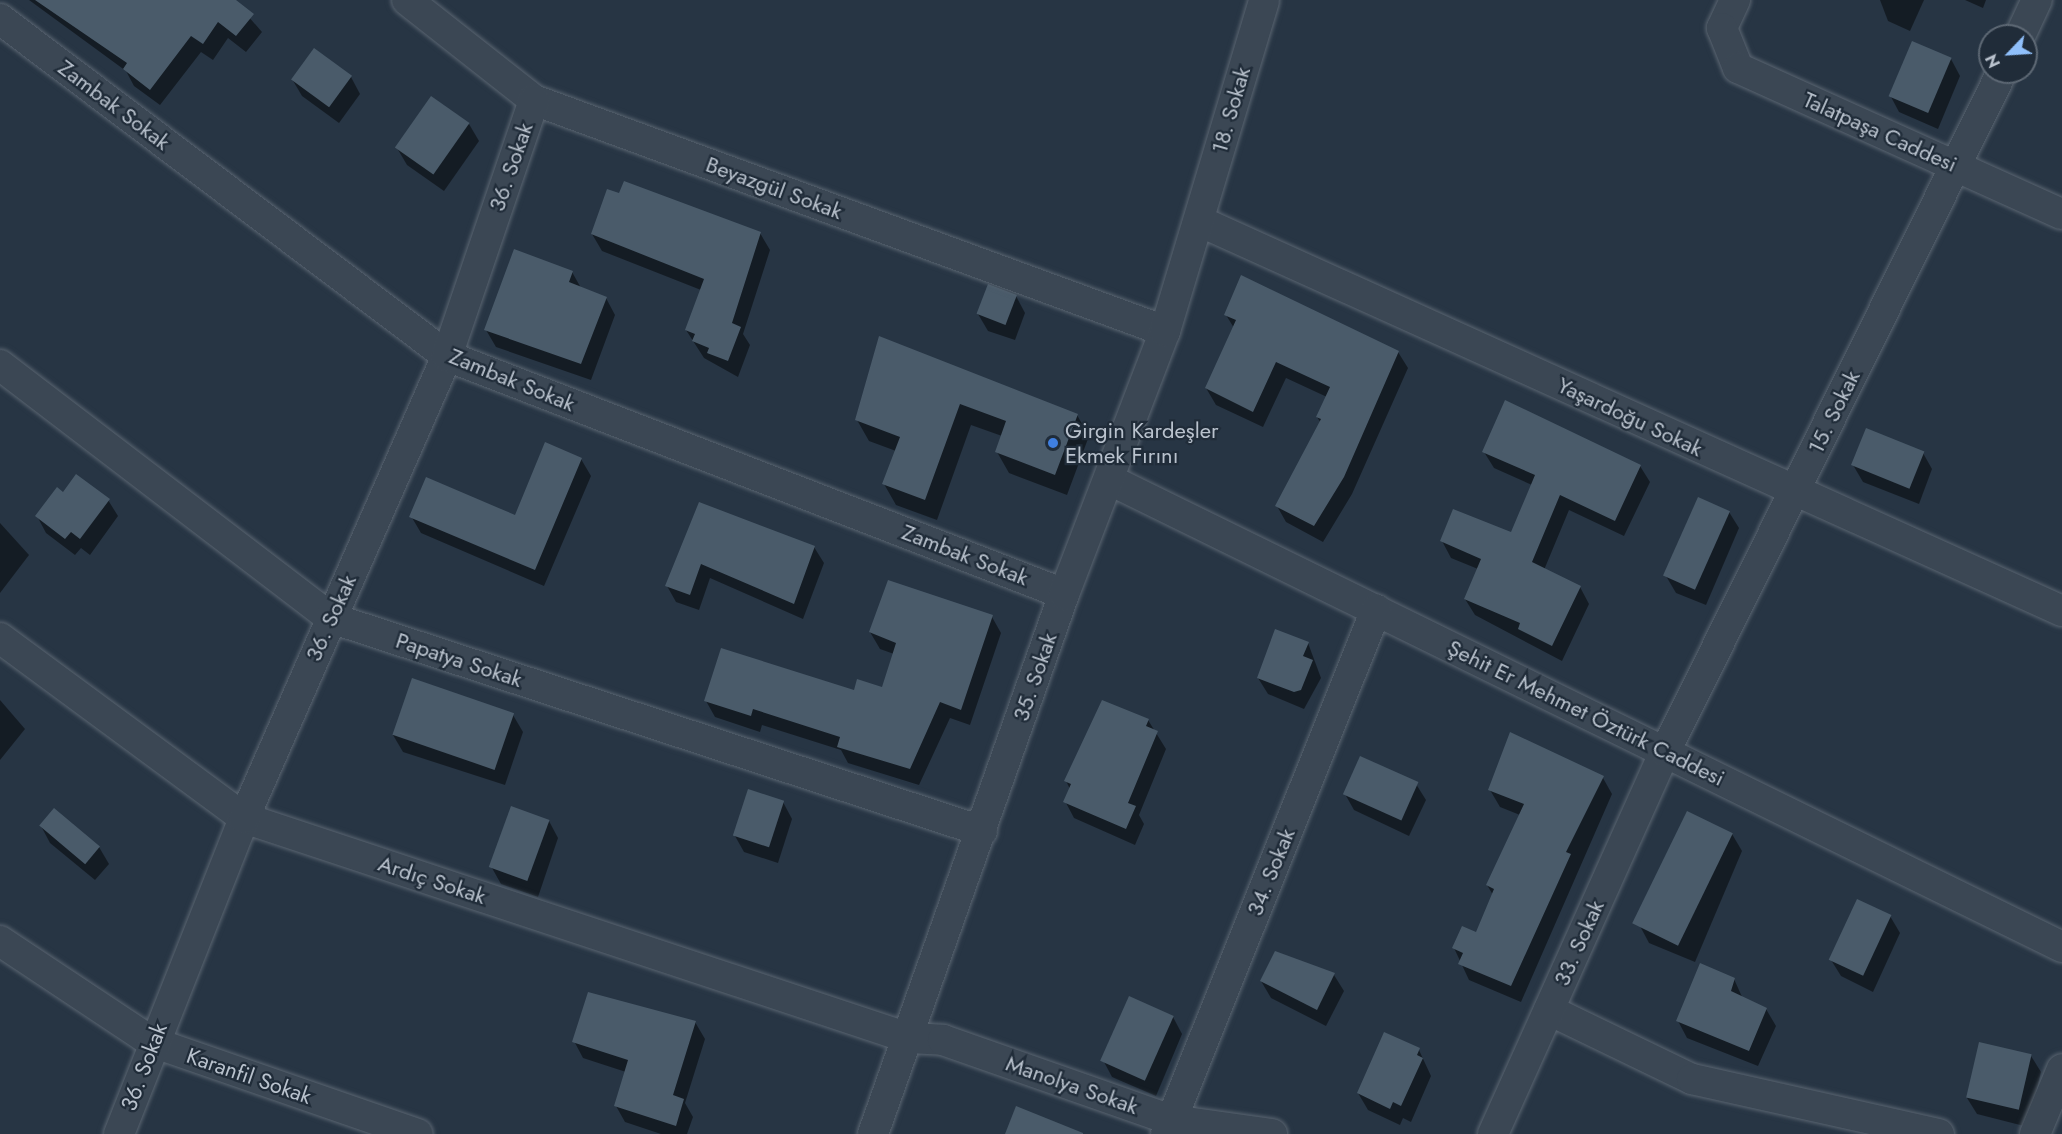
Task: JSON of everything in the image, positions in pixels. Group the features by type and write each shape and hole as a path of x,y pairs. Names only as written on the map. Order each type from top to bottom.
{"street":[{"name":"Beyazgül Sokak","path":"407,0 534,100 1165,331"},
{"name":"18. Sokak","path":"1199,221 1264,0"},
{"name":"Talatpaşa Caddesi","path":"1735,0 1722,28 1738,68 2062,214"},
{"path":"2025,24 2037,0"},
{"name":"Zambak Sokak","path":"0,19 447,356 1064,594"},
{"name":"15. Sokak","path":"1665,752 1996,84"},
{"name":"36. Sokak","path":"119,1134 152,1042 244,818 447,356 534,100"},
{"name":"35. Sokak","path":"873,1134 909,1038 1064,594 1110,480 1165,331 1199,221"},
{"name":"Yaşardoğu Sokak","path":"1199,221 1794,492 2062,611"},
{"name":"Papatya Sokak","path":"0,365 331,618 982,831"},
{"name":"Şehit Er Mehmet Öztürk Caddesi","path":"1110,480 2062,947"},
{"name":"34. Sokak","path":"1169,1127 1376,610"},
{"name":"Ardıç Sokak","path":"0,638 244,818 909,1038"},
{"name":"33. Sokak","path":"1493,1134 1665,752"},
{"name":"Karanfil Sokak","path":"0,941 152,1042 369,1126 417,1134"},
{"path":"1549,1010 1692,1078 1939,1134"},
{"name":"Manolya Sokak","path":"909,1038 943,1040 1169,1127 1272,1134"},
{"path":"2035,1134 2062,1069"}],"building":[{"path":"35,0 236,0 254,14 236,36 218,22 203,44 191,36 150,90 123,69 127,63"},
{"path":"1912,41 1952,58 1928,113 1889,96"},
{"path":"314,48 352,76 329,107 291,80"},
{"path":"431,96 470,123 433,175 395,148"},
{"path":"624,181 761,232 732,323 741,327 728,361 707,353 709,348 692,341 695,334 685,330 704,279 591,234 607,189 619,193"},
{"path":"514,249 573,271 569,282 607,297 581,364 484,330"},
{"path":"1241,275 1399,351 1344,477 1314,526 1275,506 1321,419 1316,417 1330,387 1276,362 1253,412 1205,388 1236,320 1224,315"},
{"path":"988,284 1017,295 1005,325 977,314"},
{"path":"879,336 1078,414 1055,475 995,452 1006,421 960,404 925,500 882,484 900,437 855,420"},
{"path":"1505,400 1641,465 1615,521 1560,495 1532,562 1581,586 1552,646 1518,629 1520,623 1464,599 1481,559 1440,541 1453,509 1511,532 1535,475 1482,452"},
{"path":"1866,428 1924,452 1909,489 1851,465"},
{"path":"545,442 582,458 535,570 409,517 426,477 515,515"},
{"path":"76,474 110,499 80,539 71,532 65,539 35,516 57,487 63,492"},
{"path":"1698,497 1730,511 1695,590 1663,576"},
{"path":"699,502 815,546 794,604 701,564 690,595 665,586"},
{"path":"888,580 993,615 961,710 940,702 910,769 837,747 840,737 753,709 751,716 704,701 721,648 854,690 857,679 882,687 896,643 869,632"},
{"path":"1275,629 1309,642 1303,656 1313,660 1301,690 1294,692 1257,678"},
{"path":"412,678 514,713 495,770 392,735"},
{"path":"1102,700 1149,719 1146,726 1158,731 1128,803 1136,806 1126,829 1063,802 1071,784 1064,781"},
{"path":"1510,732 1604,776 1566,852 1571,854 1511,986 1458,964 1463,953 1452,948 1462,926 1476,932 1494,889 1486,885 1524,804 1488,790"},
{"path":"1360,756 1418,782 1401,820 1343,794"},
{"path":"748,789 784,801 769,847 733,836"},
{"path":"511,806 550,820 527,881 489,867"},
{"path":"54,808 100,847 85,864 39,826"},
{"path":"1687,811 1733,833 1678,946 1632,923"},
{"path":"1857,899 1891,915 1863,976 1829,960"},
{"path":"1275,951 1335,973 1317,1010 1260,981"},
{"path":"1700,963 1735,978 1731,991 1767,1008 1749,1051 1676,1021"},
{"path":"588,992 696,1021 673,1095 684,1099 676,1126 614,1106 628,1060 572,1042"},
{"path":"1129,996 1174,1016 1145,1081 1100,1061"},
{"path":"1384,1032 1420,1048 1417,1055 1423,1058 1401,1106 1393,1102 1390,1109 1357,1093"},
{"path":"1979,1042 2032,1054 2019,1110 1966,1098"},
{"path":"1016,1106 1083,1133 1083,1134 1005,1134"}],"place":[{"name":"Girgin Kardeşler Ekmek Fırını","path":"1053,443"}]}
